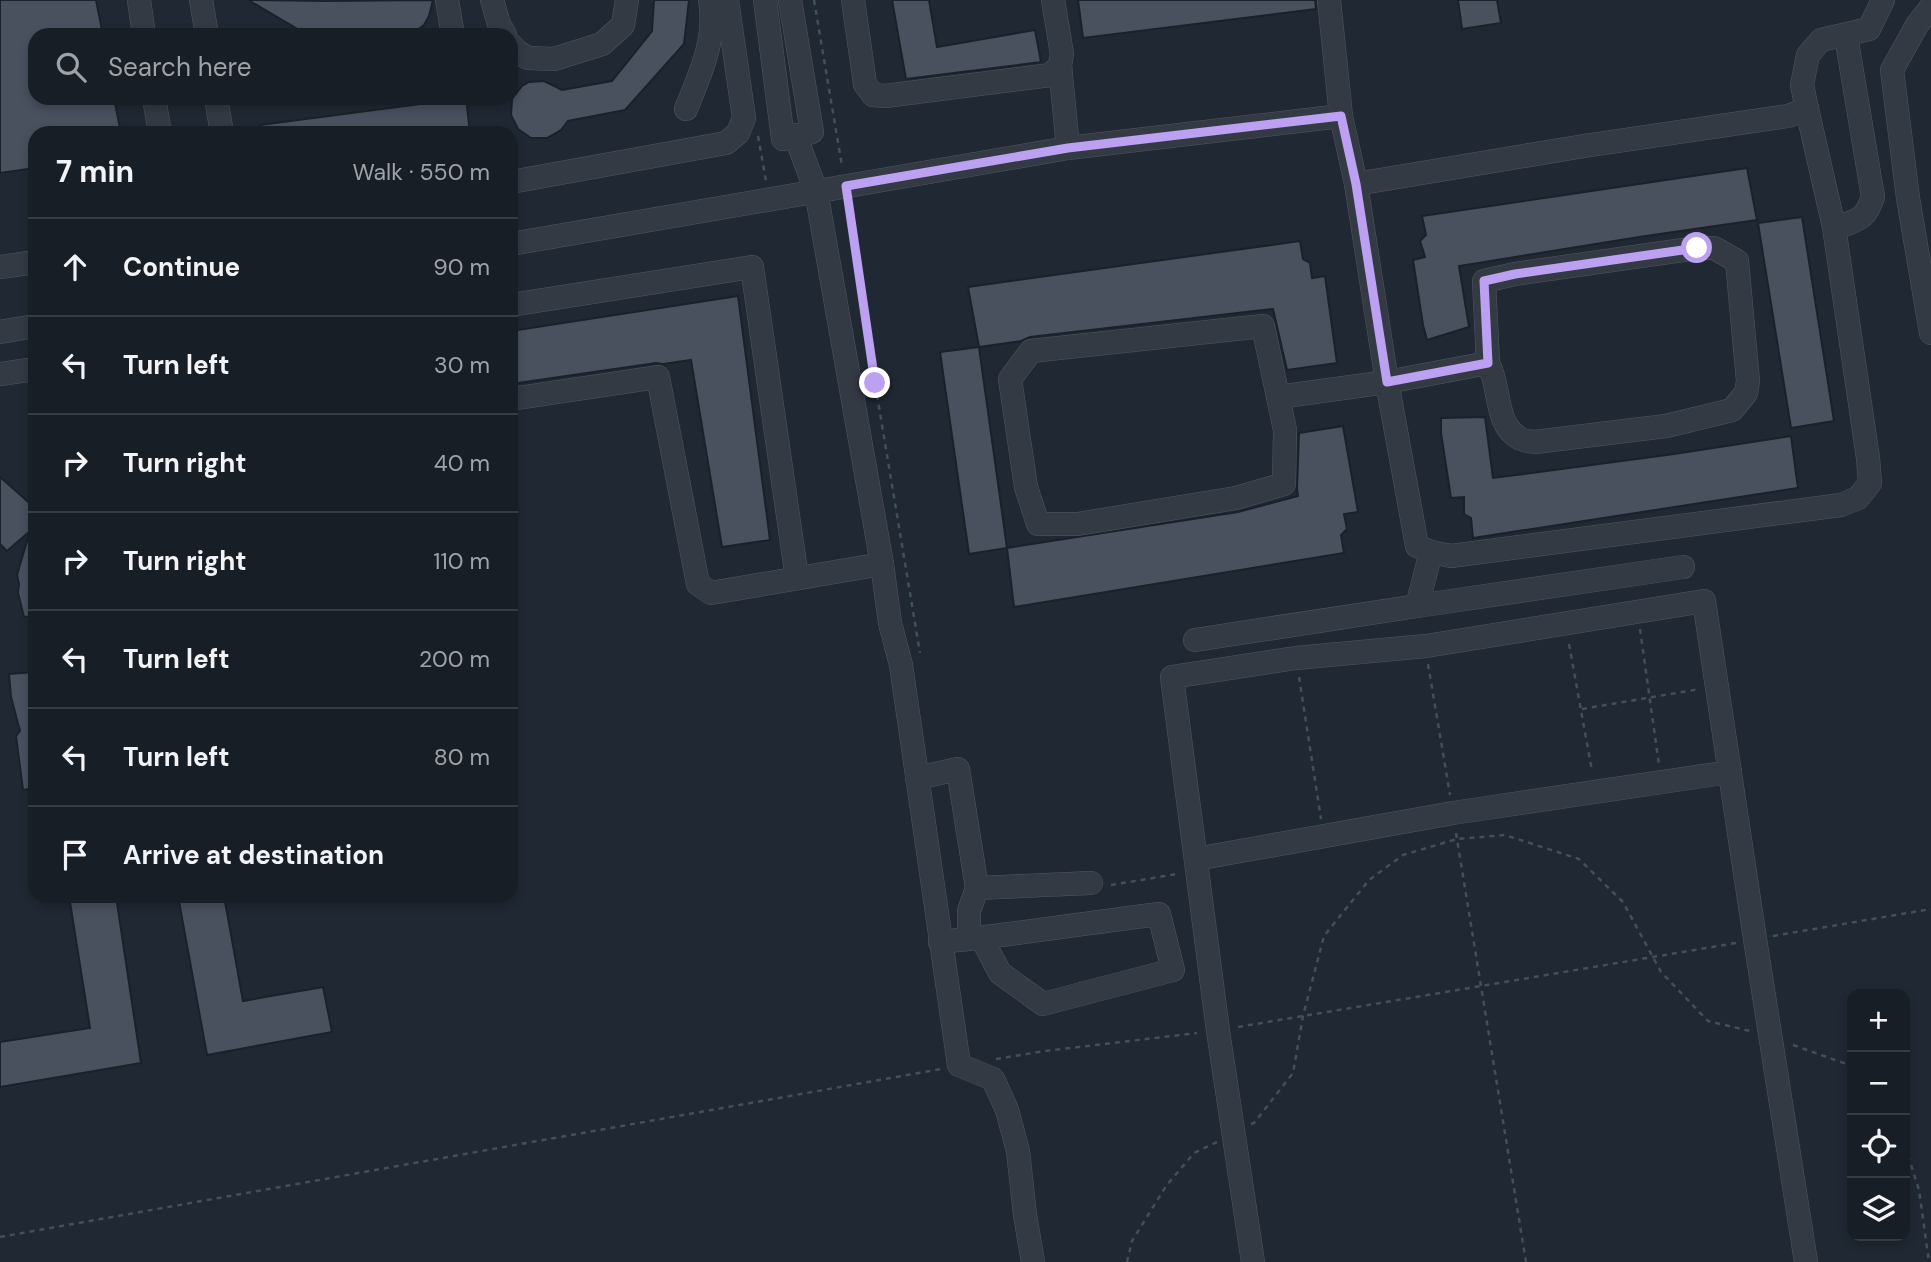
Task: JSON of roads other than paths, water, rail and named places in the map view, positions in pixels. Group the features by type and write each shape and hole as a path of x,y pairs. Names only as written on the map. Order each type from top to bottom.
{"street":[{"path":"139,0 143,28"},
{"path":"201,0 206,28"},
{"path":"447,0 452,28"},
{"path":"492,0 501,28"},
{"path":"518,52 528,58 554,59 602,44 623,24 626,0"},
{"path":"686,109 707,56 712,13 710,0"},
{"path":"518,180 726,143 738,133 744,118 727,0"},
{"path":"765,0 783,139 812,132 790,0"},
{"path":"853,0 865,84 873,95 885,96 1051,75 1060,65"},
{"path":"1053,0 1062,54 1060,65 1068,148"},
{"path":"1329,0 1341,116 1356,184 1387,382 1417,547 1451,556 1841,505 1858,498 1870,483 1834,227 1802,85 1808,55 1821,40 1869,29 1883,0"},
{"path":"1931,7 1917,24 1892,70 1908,198 1931,333"},
{"path":"1846,36 1872,197 1868,211 1859,220 1847,224"},
{"path":"155,105 159,126"},
{"path":"217,105 221,126"},
{"path":"1356,184 1788,116 1807,109"},
{"path":"518,243 1068,148 1341,116"},
{"path":"795,135 816,191 890,623 901,665 959,1065 993,1079 1007,1110 1018,1152 1033,1262"},
{"path":"1697,248 1714,248 1737,261 1748,381 1746,394 1732,410 1666,426 1535,442 1520,439 1504,424 1494,375 1488,363 1484,281 1515,274 1697,248"},
{"path":"0,267 28,263"},
{"path":"518,304 752,267 797,578"},
{"path":"1263,326 1278,397 1285,430 1284,484 1236,498 1079,524 1038,524 1026,487 1010,379 1031,351 1263,326"},
{"path":"0,332 28,327"},
{"path":"1278,397 1387,382 1488,363"},
{"path":"0,374 28,370"},
{"path":"518,398 658,377 698,584 711,593 882,564"},
{"path":"1417,606 1431,552"},
{"path":"1195,640 1683,566"},
{"path":"1253,1262 1218,1031 1172,677 1296,658 1426,646 1704,601 1806,1262"},
{"path":"916,778 958,769 977,888 969,911 975,937 1000,973 1043,1004 1173,970 1159,914 975,937 940,942"},
{"path":"1196,865 1323,836 1453,813 1730,772"},
{"path":"977,888 1091,883"}]}
